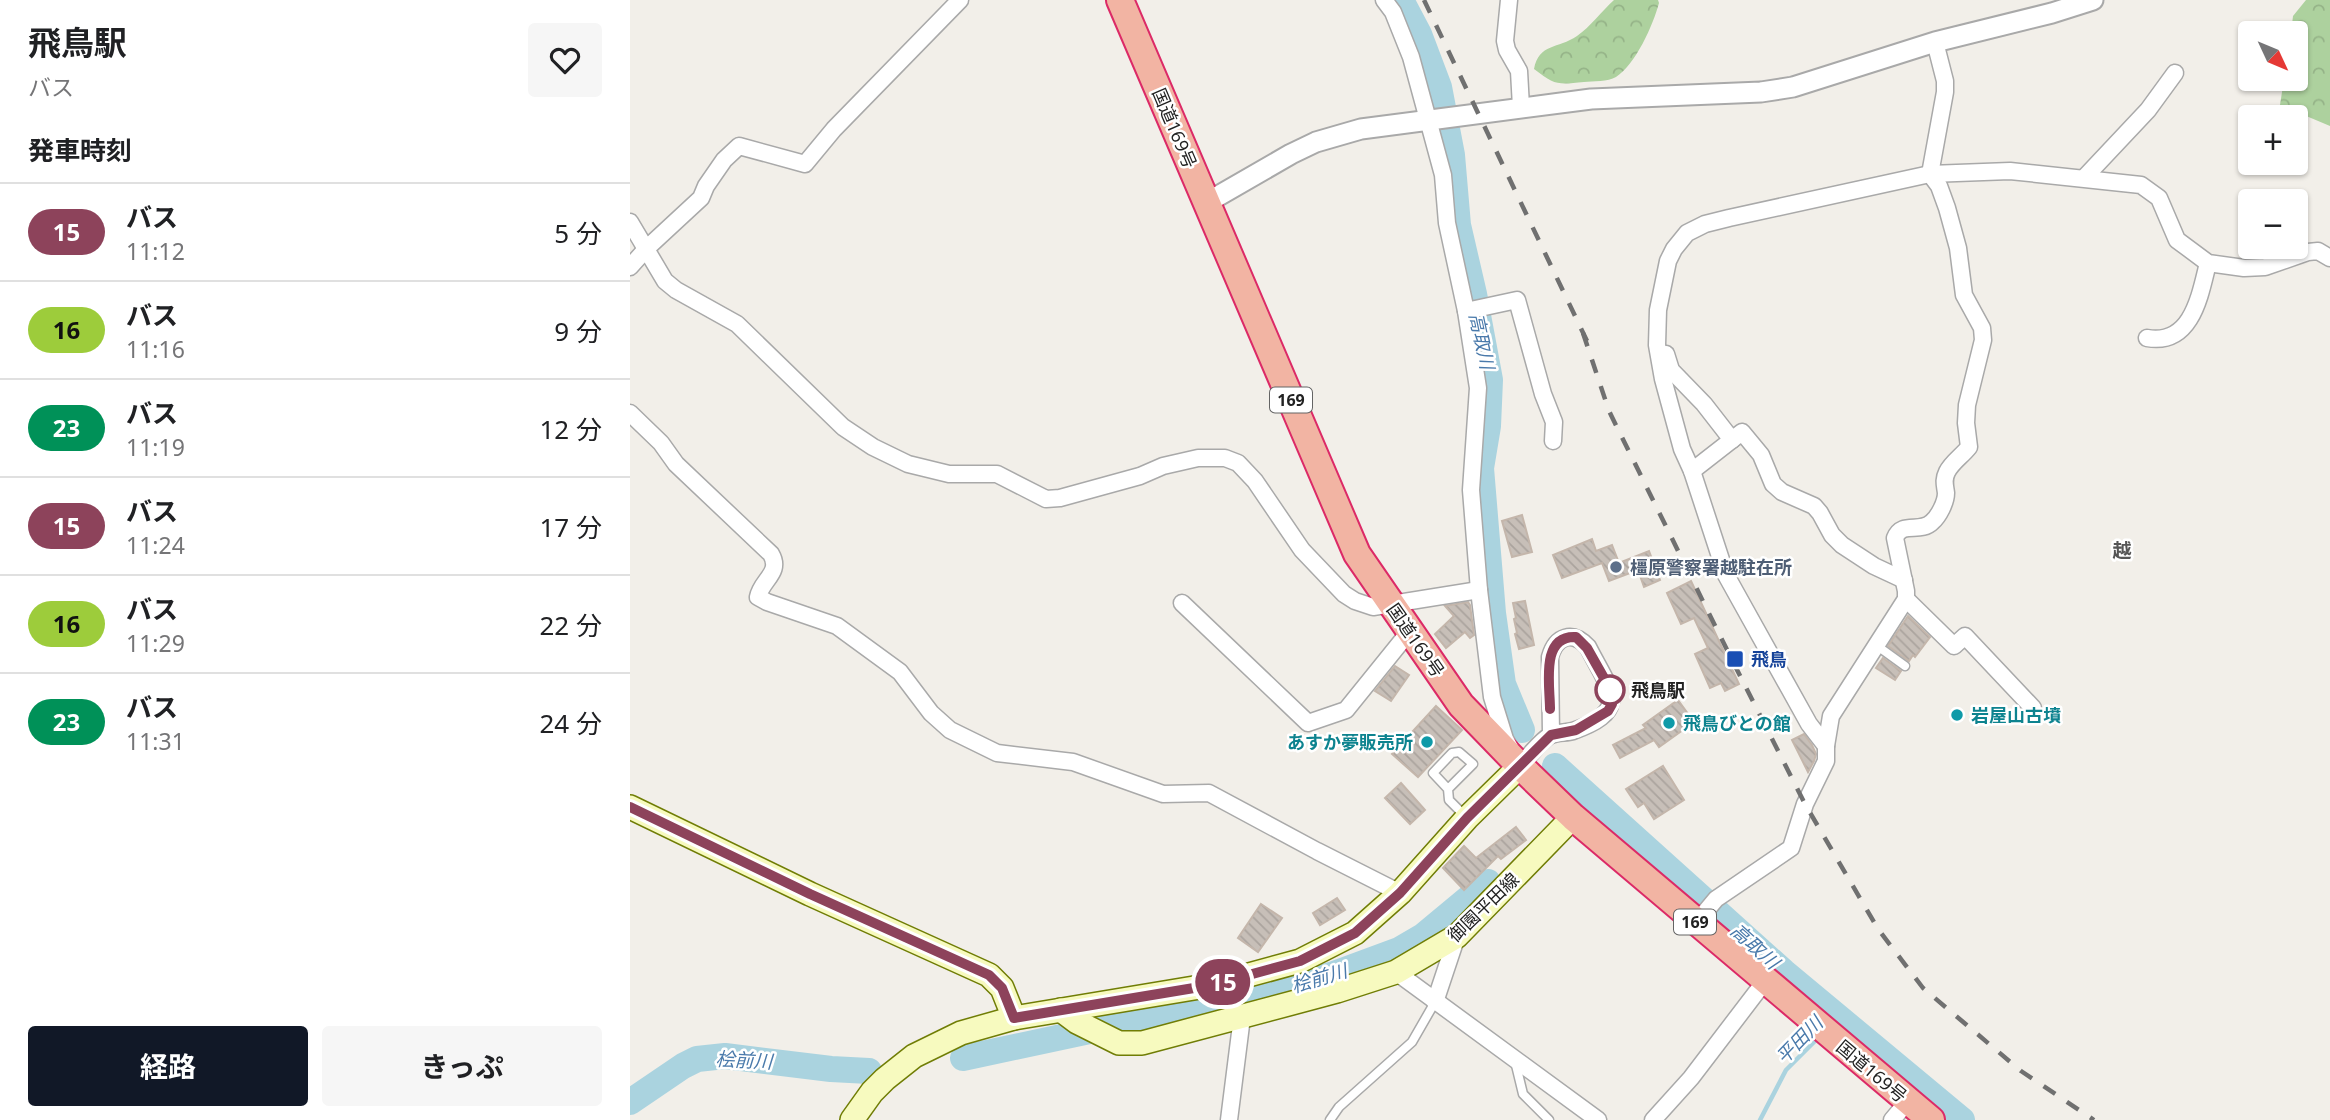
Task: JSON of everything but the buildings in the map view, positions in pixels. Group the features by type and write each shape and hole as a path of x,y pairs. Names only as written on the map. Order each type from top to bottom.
{"highway":[{"name":"国道169号","path":"1120,0 1357,554 1461,705 1573,817 1827,1032 1900,1110 1931,1120"}],"main road":[{"path":"852,1120 878,1085 914,1056 961,1032 1014,1018 1069,1016 1212,985 1300,961 1355,933 1400,893 1467,818 1520,766"},
{"path":"630,807 810,894 989,975 1002,988 1014,1018"},
{"name":"御園平田線","path":"1069,1016 1119,1044 1142,1043 1337,991 1396,972 1457,936 1573,817"}],"street":[{"path":"630,267 701,198 724,160 739,146 805,164 843,120 960,0"},
{"path":"1384,0 1393,12 1439,119 1447,223 1474,309 1478,388 1471,490 1479,590 1493,704 1505,739 1520,766 1551,735 1576,730 1608,711 1613,694 1587,648 1576,637 1560,640 1553,647 1550,657 1551,735"},
{"path":"1508,0 1505,41 1519,71 1521,107"},
{"path":"1206,202 1316,142 1360,130 1591,99 1761,92 1793,87 1935,42 2093,0"},
{"path":"1696,923 1716,899 1791,848 1805,804 1826,761 1829,722 1835,708 1906,599 1895,538 1898,531 1930,525 1945,500 1943,481 1946,472 1969,447 1967,405 1983,340 1982,327 1964,295 1958,248 1947,208 1939,186 1930,174 1945,92 1945,81 1935,42"},
{"path":"2084,178 2148,110 2175,72"},
{"path":"1826,746 1809,724 1726,575 1692,471 1682,449 1663,379 1657,345 1658,310 1668,261 1687,233 1717,221 1930,174 2010,171 2141,185 2158,198 2177,240 2208,263 2244,268 2266,267 2318,251 2330,258"},
{"path":"630,222 665,281 737,324 843,427 873,447 908,464 948,474 997,474 1046,499 1060,498 1140,476 1163,466 1198,458 1225,458 1238,463 1255,481 1302,550 1344,594 1364,605 1373,607 1479,590"},
{"path":"2147,338 2157,340 2173,335 2188,322 2199,301 2208,263"},
{"path":"1474,309 1517,300 1543,394 1554,422 1553,441"},
{"path":"1657,345 1665,348 1671,370 1704,404 1732,440"},
{"path":"630,413 661,443 677,464 771,554 775,561 774,572 758,592 758,597 838,626 883,657 900,672 931,713 950,730 997,753 1073,762 1163,794 1209,793 1400,893"},
{"path":"1692,471 1742,432 1761,455 1773,484 1782,492 1814,506 1821,513 1832,535 1842,545 1874,566 1904,580"},
{"path":"1906,599 1954,646 1965,636 2033,708"},
{"path":"1182,603 1308,723 1346,710 1409,632"},
{"path":"1435,1002 1457,936"},
{"path":"1396,972 1598,1120"},
{"path":"1653,1120 1691,1079 1765,981"},
{"path":"1229,1120 1242,1017"}],"lane":[{"path":"1876,645 1905,666"},
{"path":"1448,789 1473,764 1459,752 1452,752 1433,773 1448,789 1449,800 1467,818"},
{"path":"1330,1120 1339,1107 1412,1042 1435,1002"},
{"path":"1515,1060 1523,1094 1549,1120"}],"green space":[{"path":"1614,0 1658,0 1659,3 1643,43 1623,71 1609,80 1562,83 1552,81 1534,69 1540,55 1577,36"},
{"path":"2306,0 2330,0 2330,126 2308,117 2308,105 2280,105 2282,91 2308,91 2308,21 2292,21 2293,16"}],"waterway":[{"name":"高取川","path":"1401,0 1419,34 1439,87 1452,155 1458,225 1490,380 1488,426 1481,468 1493,613 1503,684 1522,730"},
{"name":"高取川","path":"1555,766 1784,972 1962,1120"},
{"name":"桧前川","path":"963,1058 1263,994 1334,974 1399,950 1423,936 1488,882"},
{"name":"平田川","path":"1831,1025 1840,1017"},
{"name":"平田川","path":"1760,1120 1786,1070 1820,1036"},
{"name":"桧前川","path":"630,1102 697,1059 725,1056 869,1071"}],"railway":[{"path":"1424,0 1587,341"},
{"path":"1583,333 1609,411 1732,660 1805,804 1878,929 1923,988 2021,1071 2094,1120"}],"bus line":[{"name":"15","path":"630,807 810,894 989,975 1009,1000 1014,1018 1212,985 1300,961 1355,933 1400,893 1467,818 1551,735 1576,730 1608,711 1613,694 1587,648 1576,637 1560,640 1553,647 1550,657 1550,709"}],"place":[{"name":"橿原警察署越駐在所","path":"1616,567"},
{"name":"飛鳥","path":"1735,659"},
{"name":"飛鳥駅","path":"1610,690"},
{"name":"岩屋山古墳","path":"1957,715"},
{"name":"飛鳥びとの館","path":"1669,723"},
{"name":"あすか夢販売所","path":"1427,742"}],"district":[{"name":"越","path":"2122,550"}]}
